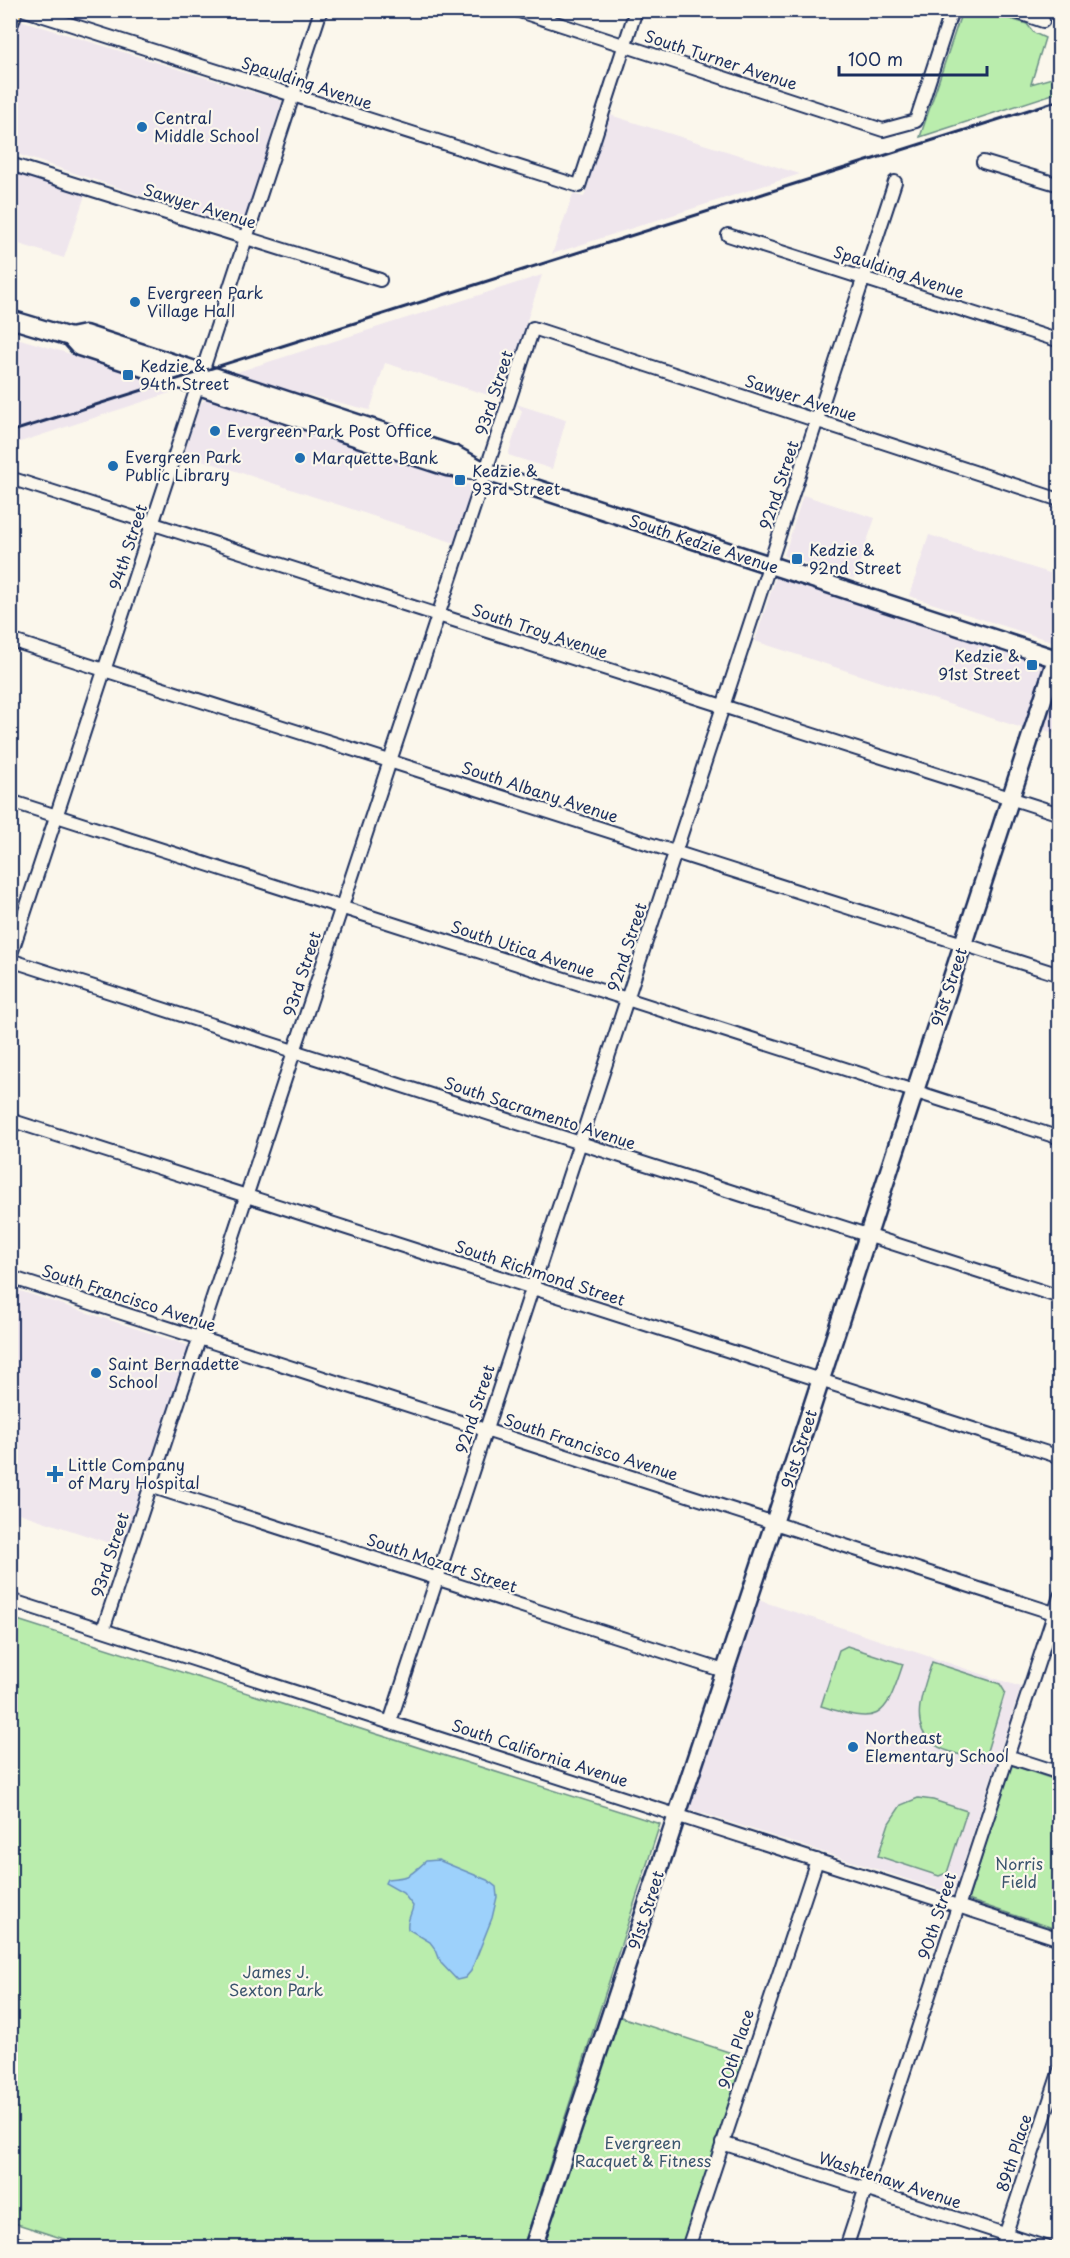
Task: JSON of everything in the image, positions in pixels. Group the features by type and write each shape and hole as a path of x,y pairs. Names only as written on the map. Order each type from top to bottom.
{"main road":[{"path":"10,20 14,10"}],"street":[{"name":"Spaulding Avenue","path":"24,10 579,186 625,46"},
{"name":"94th Street","path":"10,958 321,10"},
{"name":"South Turner Avenue","path":"516,10 883,130 916,121 952,10"},
{"path":"625,46 636,10"},
{"path":"1011,10 1043,21"},
{"path":"983,162 1059,185"},
{"name":"Sawyer Avenue","path":"10,164 380,280"},
{"name":"92nd Street","path":"390,1722 896,182"},
{"name":"Spaulding Avenue","path":"728,235 1059,341"},
{"name":"South Kedzie Avenue","path":"10,319 70,337 79,347 200,378 447,467 486,472 1058,656"},
{"name":"Sawyer Avenue","path":"533,328 1059,500"},
{"name":"93rd Street","path":"103,1630 533,328"},
{"name":"South Troy Avenue","path":"10,478 1059,814"},
{"name":"South Albany Avenue","path":"10,640 1059,975"},
{"name":"91st Street","path":"533,2247 774,1523 1058,656"},
{"name":"South Utica Avenue","path":"10,801 1059,1138"},
{"name":"South Sacramento Avenue","path":"10,958 1059,1297"},
{"name":"South Richmond Street","path":"10,1120 1059,1457"},
{"name":"South Francisco Avenue","path":"10,1277 1057,1614"},
{"name":"South Mozart Street","path":"150,1486 724,1671"},
{"name":"90th Street","path":"846,2247 1007,1756 1057,1614 1059,1596"},
{"name":"South California Avenue","path":"10,1600 1059,1939"},
{"path":"1007,1756 1059,1773"},
{"name":"90th Place","path":"688,2247 817,1860"},
{"name":"89th Place","path":"1001,2247 1059,2070"},
{"name":"Washtenaw Avenue","path":"722,2143 1048,2247"}],"shaded area":[{"path":"46,11 85,11 82,21"},
{"name":"Central Middle School","path":"20,20 282,101 242,229 11,152 11,51"},
{"path":"610,115 800,174 552,254 573,194 584,197"},
{"path":"11,170 85,195 64,258 13,242 11,248"},
{"path":"542,275 501,399 385,363 370,410 275,387 234,373"},
{"path":"10,336 158,380 171,385 176,391 11,445"},
{"path":"208,397 214,397 470,485 467,507 455,543 184,454 200,404"},
{"path":"516,404 566,420 552,469 508,455 522,411"},
{"path":"803,495 875,518 854,579 784,556"},
{"path":"929,535 1059,576 1059,624 1054,642 909,596"},
{"path":"776,576 1046,666 1025,729 755,641"},
{"path":"1059,675 1059,735 1042,729"},
{"name":"Saint Bernadette School","path":"11,1288 190,1346 124,1548 19,1513 11,1539"},
{"name":"Northeast Elementary School","path":"755,1599 1021,1687 953,1894 686,1808"}],"green space":[{"path":"962,11 984,11 1027,24 1034,33 1045,38 1031,84 1059,76 1059,92 920,137"},
{"name":"James J. Sexton Park","path":"11,1618 660,1824 523,2247 92,2248 11,2222"},
{"path":"847,1646 903,1664 890,1698 877,1714 856,1715 821,1706 839,1650"},
{"path":"932,1662 1000,1684 1005,1692 984,1761 936,1746 924,1734 920,1725 920,1703"},
{"name":"Norris Field","path":"1011,1765 1059,1781 1059,1930 968,1900"},
{"path":"918,1798 933,1800 967,1811 947,1873 939,1876 878,1856 889,1823 901,1805"},
{"name":"Evergreen Racquet & Fitness","path":"618,2016 744,2057 682,2247 541,2248"}],"water":[{"path":"438,1860 487,1880 496,1887 497,1897 492,1918 471,1971 465,1978 457,1980 441,1963 430,1942 408,1929 413,1906 403,1893 385,1883 387,1879 409,1875 426,1861"}],"railway":[{"path":"10,432 1060,100"},
{"path":"10,2235 50,2248"}],"place":[{"name":"Central Middle School","path":"142,127"},
{"name":"Evergreen Park Village Hall","path":"135,302"},
{"name":"Kedzie & 94th Street","path":"128,375"},
{"name":"Evergreen Park Post Office","path":"215,431"},
{"name":"Marquette Bank","path":"300,458"},
{"name":"Evergreen Park Public Library","path":"113,466"},
{"name":"Kedzie & 93rd Street","path":"460,480"},
{"name":"Kedzie & 92nd Street","path":"797,559"},
{"name":"Kedzie & 91st Street","path":"1032,665"},
{"name":"Saint Bernadette School","path":"96,1373"},
{"name":"Little Company of Mary Hospital","path":"55,1474"},
{"name":"Northeast Elementary School","path":"853,1747"}]}
